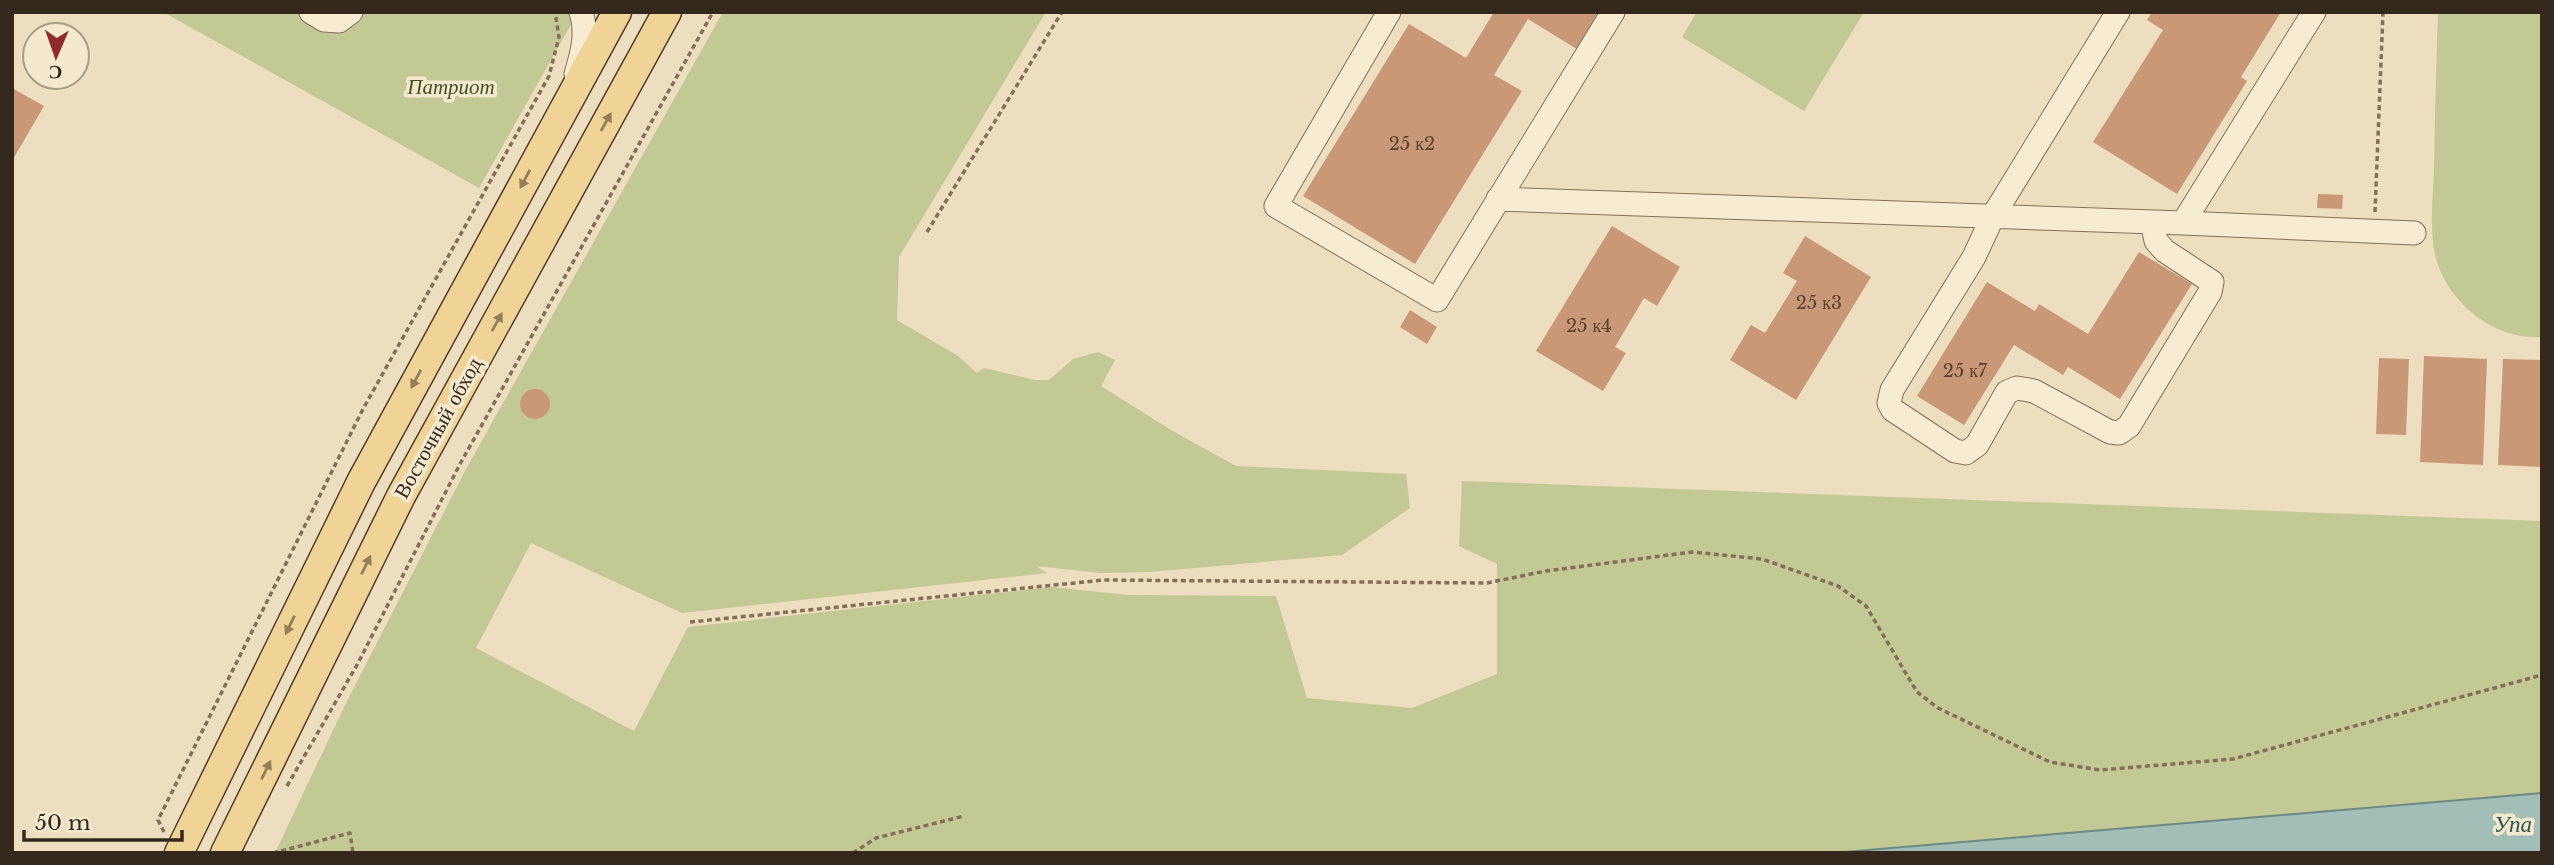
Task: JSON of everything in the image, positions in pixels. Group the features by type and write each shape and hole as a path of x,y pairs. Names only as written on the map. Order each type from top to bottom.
{"main road":[{"name":"Восточный обход","path":"176,843 361,482 617,12"},
{"name":"Восточный обход","path":"225,853 401,496 667,12"}],"lane":[{"path":"311,12 324,20 339,21 351,12"},
{"name":"Восточный обход","path":"571,94 583,48 584,20 581,12"},
{"path":"1389,12 1276,206 1437,300 1613,12"},
{"path":"2118,12 1993,216 1974,257 1892,390 1889,403 1893,410 1955,451 1966,453 1978,445 2007,392 2017,388 2034,391 2110,432 2119,433 2129,426 2210,292 2213,282 2165,251 2156,241 2152,222"},
{"path":"2183,223 2314,12"},
{"path":"1499,199 2414,233"}],"path":[{"path":"176,843 158,820 363,408 549,76 559,37 555,12"},
{"path":"283,794 357,665 460,464 713,12"},
{"path":"927,232 1062,12"},
{"path":"2374,231 2383,12"},
{"path":"690,622 1104,580 1487,583 1546,571 1692,552 1762,559 1838,586 1866,606 1917,692 1938,708 2050,762 2100,771 2233,759 2542,675"},
{"path":"853,853 876,838 964,816"},
{"path":"273,853 350,833 353,853"}],"green space":[{"name":"Патриот","path":"163,12 578,12 479,188"},
{"path":"723,12 1046,12 899,257 897,320 958,356 977,373 984,368 1035,380 1049,380 1073,359 1098,352 1115,360 1101,386 1171,430 1236,466 1406,474 1410,508 1342,555 1149,572 1100,573 1036,566 1047,573 682,613 531,543 476,648 634,731 688,627 1052,587 1127,595 1276,596 1307,698 1412,708 1497,674 1497,564 1459,546 1462,481 2542,521 2542,810 1941,853 275,853 345,705 466,469"},
{"path":"1697,12 1864,12 1804,111 1682,37"},
{"path":"2438,12 2542,12 2542,337 2508,333 2478,318 2454,294 2438,265 2433,242 2432,217"}],"water":[{"name":"Упа","path":"2542,793 2542,853 1832,853"}],"building":[{"path":"1494,12 1603,12 1580,51 1528,19 1494,75 1522,91 1415,264 1303,196 1409,24 1466,58"},
{"path":"2152,12 2281,12 2241,77 2247,81 2177,194 2093,142 2163,30 2147,20"},
{"path":"12,88 44,106 12,161"},
{"path":"2318,194 2343,195 2342,209 2317,208"},
{"path":"1612,226 1680,267 1657,306 1644,298 1615,347 1626,353 1603,391 1536,351"},
{"path":"1805,236 1871,277 1796,400 1730,360 1751,325 1765,333 1797,281 1783,273"},
{"path":"2139,252 2192,284 2120,399 2068,367 2063,375 2014,345 1964,425 1917,396 1987,282 2035,311 2039,304 2088,334"},
{"path":"1410,310 1437,327 1427,344 1400,327"},
{"path":"2424,356 2487,359 2483,465 2420,462"},
{"path":"2379,358 2409,359 2406,435 2376,434"},
{"path":"2503,359 2542,360 2542,467 2498,465"},
{"path":"535,389 546,393 550,404 546,415 535,419 524,415 520,404 524,393"}]}
